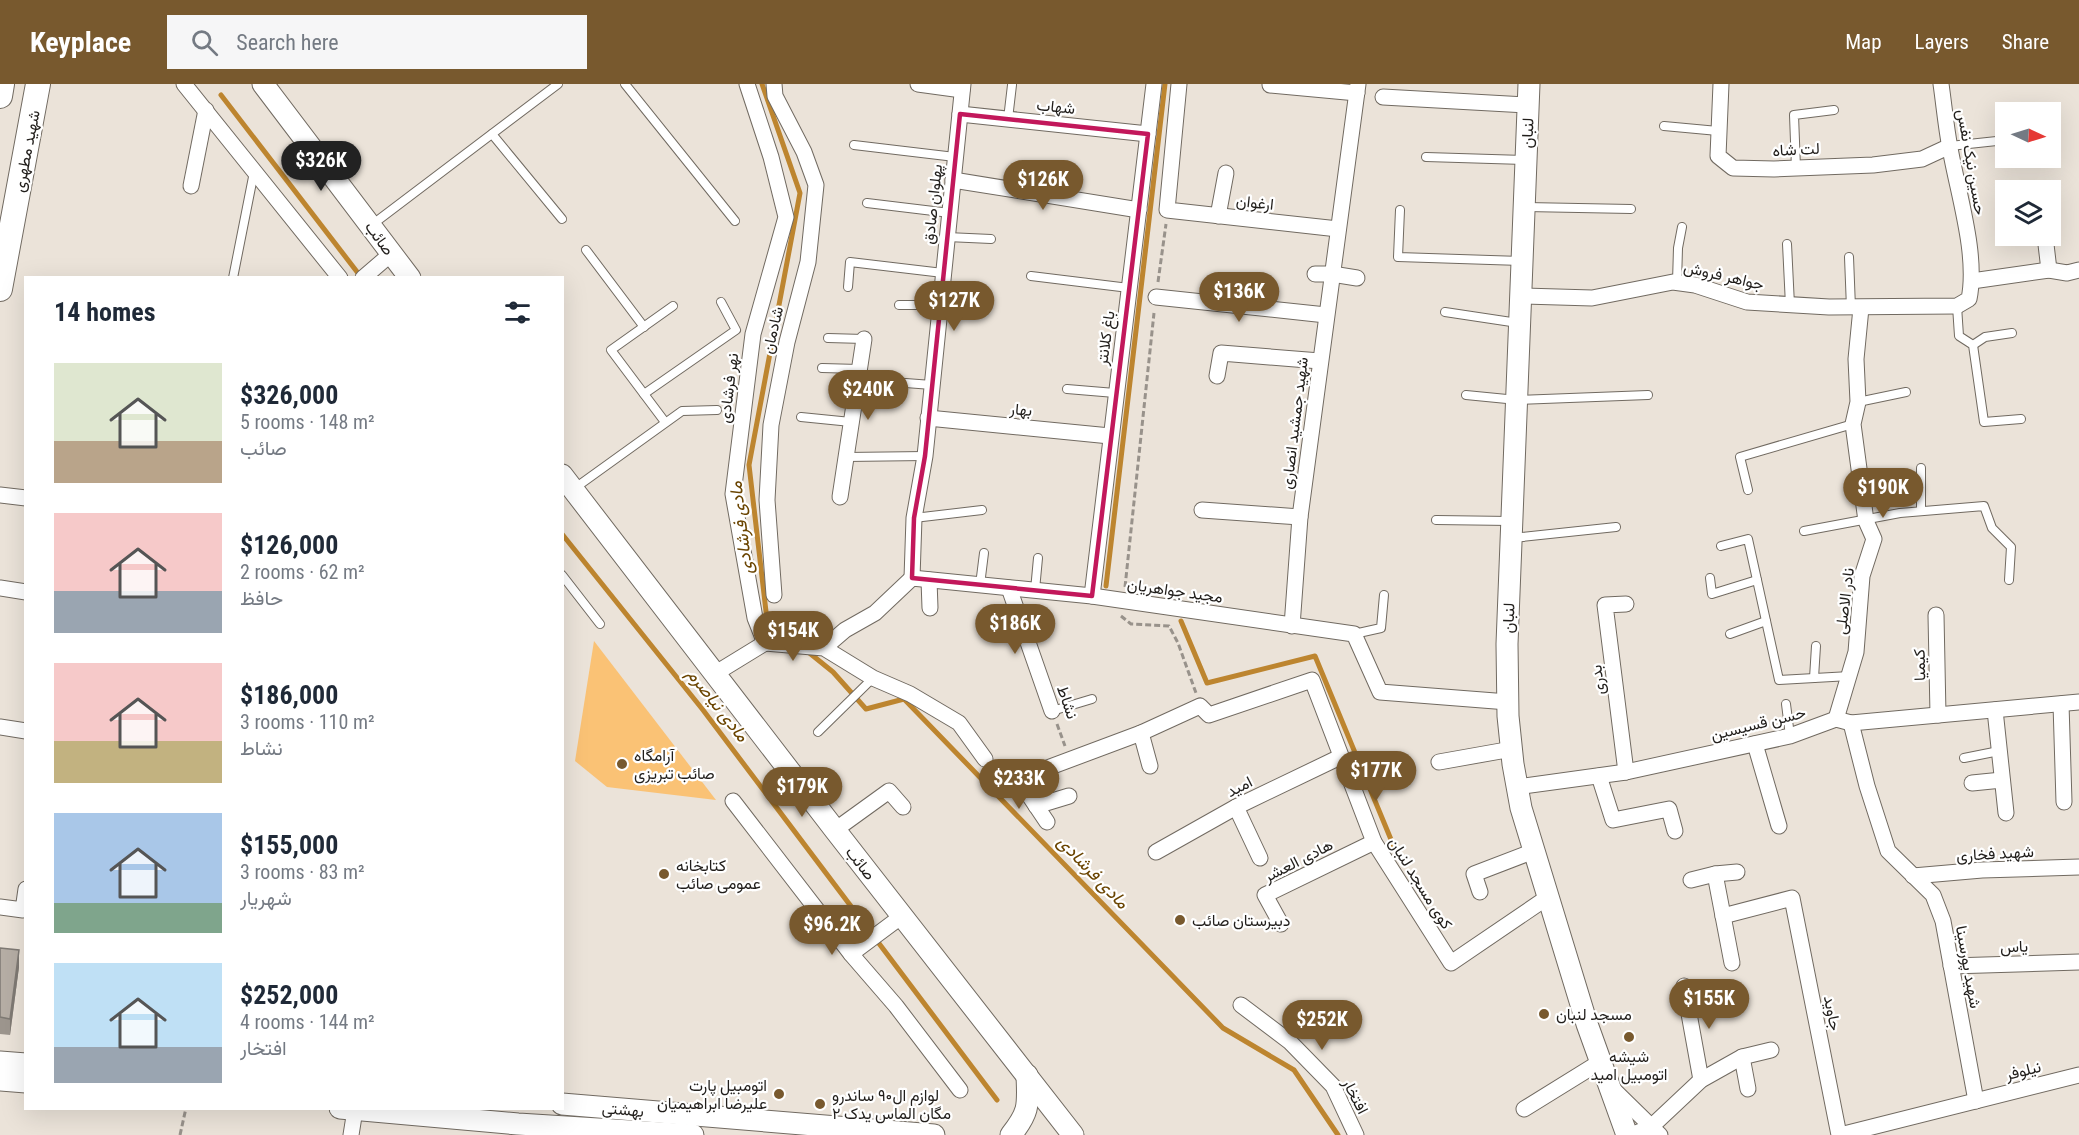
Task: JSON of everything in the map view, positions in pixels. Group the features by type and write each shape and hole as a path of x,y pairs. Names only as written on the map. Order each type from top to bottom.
{"main road":[{"path":"0,96 2,84"},
{"name":"شهید مطهری","path":"0,289 38,84"},
{"name":"صائب","path":"263,84 409,276"},
{"name":"لنبان","path":"1529,84 1507,644 1512,749 1521,808 1534,851 1600,1062 1629,1135"},
{"name":"صائب","path":"568,482 1073,1135"},
{"path":"0,1062 24,1064"},
{"path":"1011,1135 1023,1120 1028,1106 1027,1075"},
{"path":"0,1080 24,1082"},
{"name":"بهشتی","path":"564,1104 934,1135"},
{"path":"371,1110 439,1113 693,1135"}],"street":[{"path":"184,84 338,276"},
{"name":"نهر فرشادی","path":"747,84 771,157 786,217 753,334 733,494 755,618 765,643"},
{"name":"شادمان","path":"774,84 776,96 804,152 816,185 808,262 787,342 771,425 767,500 774,595"},
{"path":"918,84 963,87"},
{"name":"باغ کلانتر","path":"1092,596 1154,84"},
{"path":"1167,210 1179,84"},
{"name":"لت شاه","path":"1721,84 1718,156 1733,168 1873,165 1922,159 1950,146"},
{"name":"حسین نیک نفس","path":"1941,84 1966,231 1972,281"},
{"path":"1270,85 1358,89"},
{"name":"پهلوان صادق","path":"912,578 914,518 925,456 963,87"},
{"name":"شهید جمشید انصاری","path":"1292,626 1300,517 1358,89"},
{"path":"1383,97 1528,105"},
{"path":"191,186 206,110"},
{"name":"شهاب","path":"960,114 1148,134"},
{"path":"1218,216 1226,173"},
{"path":"953,180 1139,210"},
{"name":"ارغوان","path":"1167,210 1338,229"},
{"path":"2046,246 2049,270"},
{"path":"365,276 392,253"},
{"path":"1957,306 1969,299 1972,281 2049,270 2067,273 2079,270"},
{"path":"1315,274 1357,278"},
{"name":"جواهر فروش","path":"1521,296 1592,298 1644,286 1677,282 1695,285 1747,302 1856,308 1957,306"},
{"path":"1156,297 1326,315"},
{"name":"نادر الاصلی","path":"1844,721 1856,652 1862,576 1874,539 1866,518 1853,424 1858,402 1856,308"},
{"path":"840,497 864,339"},
{"path":"1217,376 1221,353 1320,361"},
{"name":"بهار","path":"928,418 1110,436"},
{"path":"0,495 24,498"},
{"path":"1202,510 1300,517"},
{"path":"824,648 844,630 875,613 912,578"},
{"name":"مجید جواهریان","path":"912,578 1092,596 1354,634"},
{"path":"929,580 930,608"},
{"path":"0,588 24,592"},
{"name":"نشاط","path":"1009,588 1053,711"},
{"name":"بدری","path":"1626,604 1605,605 1626,772"},
{"name":"کیمیا","path":"1936,615 1938,715"},
{"path":"1354,634 1380,692 1508,702"},
{"path":"716,673 765,643 824,648 873,678 910,694 959,723 985,759"},
{"name":"کوی مسجد لنبان","path":"1200,706 1209,715 1312,680 1374,842 1451,963 1548,897"},
{"name":"حسن قسیسین","path":"1517,787 1626,772 1790,736 1844,721 2079,702"},
{"path":"2061,704 2064,802"},
{"path":"1047,822 1018,779 1141,733 1200,706"},
{"path":"1995,710 2006,813"},
{"name":"شهید پورسینا","path":"1844,721 1888,851 1933,895 1938,906 1976,1101"},
{"path":"0,727 24,731"},
{"path":"1141,733 1150,766"},
{"path":"1755,744 1779,826"},
{"path":"1439,762 1512,749"},
{"name":"امید","path":"1156,852 1236,807 1340,757"},
{"path":"1599,776 1613,820 1669,809 1675,831"},
{"path":"1972,783 2002,780"},
{"path":"835,830 889,791 903,807"},
{"path":"1036,806 1069,796"},
{"path":"733,801 855,951 960,1090"},
{"path":"1236,807 1260,858"},
{"name":"هادی العشر","path":"1281,924 1266,895 1374,842"},
{"path":"1480,892 1474,874 1534,851"},
{"name":"شهید فخاری","path":"1913,876 1982,870 2079,867"},
{"path":"1691,880 1737,872"},
{"path":"1715,874 1732,963"},
{"name":"جاوید","path":"1723,916 1792,898 1840,1135"},
{"path":"0,907 23,910 24,903"},
{"path":"855,951 902,916"},
{"name":"یاس","path":"1951,966 2079,962"},
{"path":"1684,986 1701,1080"},
{"name":"افتخار","path":"1241,1005 1290,1041 1333,1086 1356,1135"},
{"path":"1629,1135 1656,1131 1701,1080 1742,1058 1771,1050"},
{"path":"1742,1058 1748,1089"},
{"path":"1524,1109 1600,1062"},
{"name":"نیلوفر","path":"1976,1101 2079,1075"},
{"path":"1611,1088 1656,1131"},
{"path":"1840,1135 1976,1101"},
{"path":"348,1110 351,1135"}],"lane":[{"path":"371,225 558,84"},
{"path":"625,84 735,222"},
{"path":"1008,119 1012,85"},
{"path":"1796,168 1794,115 1834,110"},
{"path":"1664,126 1718,130"},
{"path":"492,134 562,219"},
{"path":"1950,146 1995,141"},
{"path":"854,145 955,157"},
{"path":"1426,157 1526,160"},
{"path":"233,276 254,172"},
{"path":"867,203 950,213"},
{"path":"1524,207 1631,209"},
{"path":"1400,210 1398,257 1522,261"},
{"path":"1677,282 1678,248 1682,227"},
{"path":"947,237 991,239"},
{"path":"1786,244 1790,305"},
{"path":"586,250 644,327"},
{"path":"1850,257 1856,308"},
{"path":"848,287 850,262 944,273"},
{"path":"1031,276 1129,288"},
{"path":"644,394 736,330 721,302"},
{"path":"899,305 940,305 975,312"},
{"path":"665,422 611,350 674,306"},
{"path":"1957,306 1959,336 1973,345 1984,422 2021,419"},
{"path":"1445,312 1520,323"},
{"path":"1973,345 1985,337 2012,333"},
{"path":"828,338 864,339"},
{"path":"822,368 860,369"},
{"path":"879,381 932,385"},
{"path":"1067,389 1115,393"},
{"path":"1858,402 1906,392"},
{"path":"1466,395 1517,400 1648,395"},
{"path":"568,482 682,411 717,410"},
{"path":"801,417 851,422"},
{"path":"1748,490 1740,457 1853,424"},
{"path":"846,457 925,456"},
{"path":"1921,468 1922,511"},
{"path":"1804,531 1866,518 1984,506 1992,528 2011,547 2009,580"},
{"path":"914,518 982,510"},
{"path":"1436,520 1512,530 1616,527"},
{"path":"1721,546 1748,539 1779,680 1850,676"},
{"path":"980,585 984,553"},
{"path":"1035,590 1038,558"},
{"path":"564,578 600,624"},
{"path":"1710,578 1712,594 1757,580"},
{"path":"1354,634 1381,628 1384,595"},
{"path":"1730,633 1766,621"},
{"path":"1814,678 1816,646"},
{"path":"818,732 873,678"},
{"path":"1053,711 1092,699"},
{"path":"1786,704 1790,736"},
{"path":"1964,758 1999,751"}],"path":[{"path":"1123,601 1167,210"},
{"path":"1092,596 1131,624 1169,626 1178,643 1200,706"},
{"name":"نشاط","path":"1053,711 1070,760"},
{"path":"180,1135 186,1110"}],"highlighted area":[{"path":"960,114 1148,134 1092,596 912,578 914,518 925,456"}],"shaded area":[{"path":"594,641 716,800 607,787 575,761"}],"building":[{"path":"0,948 19,950 10,1019 0,1017"}],"waterway":[{"name":"مادی فرشادی","path":"762,84 800,193 749,465 767,620 795,642"},
{"path":"1106,586 1165,84"},
{"name":"مادی نیاصرم","path":"221,95 360,276"},
{"name":"مادی نیاصرم","path":"564,536 703,710 997,1100"},
{"path":"1181,621 1207,683 1315,656 1397,854"},
{"name":"مادی فرشادی","path":"807,651 833,672 866,709 904,699 1223,1028 1294,1070 1338,1135"}],"place":[{"name":"آرامگاه صائب تبریزی","path":"622,764"},
{"name":"کتابخانه عمومی صائب","path":"664,874"},
{"name":"دبیرستان صائب","path":"1180,920"},
{"name":"مسجد لنبان","path":"1544,1014"},
{"name":"شیشه اتومبیل امید","path":"1629,1037"},
{"name":"اتومبیل پارت علیرضا ابراهیمیان","path":"779,1094"},
{"name":"لوازم ال۹۰ ساندرو مگان الماس یدک ۲","path":"820,1104"}]}
